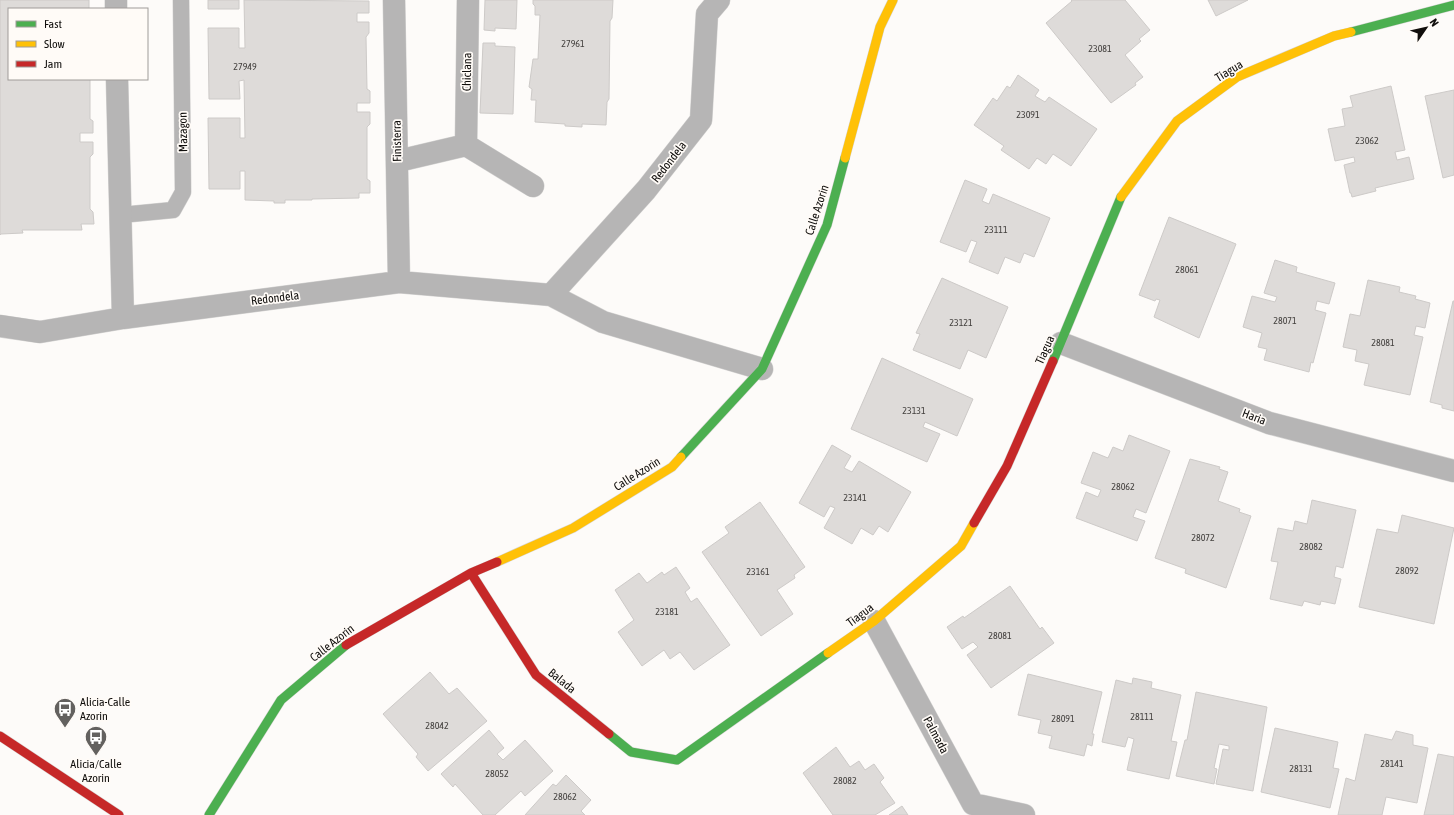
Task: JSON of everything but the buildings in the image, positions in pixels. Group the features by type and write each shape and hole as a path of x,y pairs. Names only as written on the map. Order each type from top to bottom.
{"street":[{"name":"Finisterra","path":"394,0 400,282"},
{"name":"Chiclana","path":"466,145 468,0"},
{"name":"Redondela","path":"551,295 646,190 701,120 707,14 719,0"},
{"name":"Calle Azorin","path":"209,815 281,700 352,640 471,573 573,528 672,467 762,369 828,226 880,27 893,0"},
{"name":"Tiagua","path":"677,760 874,621 961,546 1007,466 1061,343 1122,194 1177,121 1237,77 1334,36 1454,5"},
{"path":"118,80 123,318"},
{"path":"398,161 466,145 533,186"},
{"name":"Redondela","path":"0,326 40,332 123,318 400,282 551,295 603,322 762,369"},
{"name":"Haria","path":"1061,343 1269,423 1454,471"},
{"name":"Balada","path":"471,573 536,675 631,752 677,760"},
{"name":"Palmada","path":"874,621 973,804 1024,815"},
{"path":"0,736 119,815"}],"lane":[{"name":"Mazagon","path":"121,215 173,210 183,192 181,0"}],"traffic: fast":[{"path":"1351,32 1454,5"},
{"path":"681,457 762,369 827,225 845,158"},
{"path":"1053,361 1121,197"},
{"path":"209,815 281,700 346,645"},
{"path":"609,734 631,752 677,760 828,653"}],"traffic: slow":[{"path":"845,158 880,27 893,0"},
{"path":"1121,197 1177,121 1237,77 1334,36 1351,32"},
{"path":"497,562 573,528 672,467 681,457"},
{"path":"828,653 874,621 961,546 974,523"}],"traffic: jam":[{"path":"974,523 1007,466 1053,361"},
{"path":"346,645 471,573 497,562"},
{"path":"471,573 536,675 609,734"},
{"path":"0,736 119,815"}],"place":[{"name":"Alicia-Calle Azorin","path":"65,728"},
{"name":"Alicia/Calle Azorin","path":"96,756"}]}
